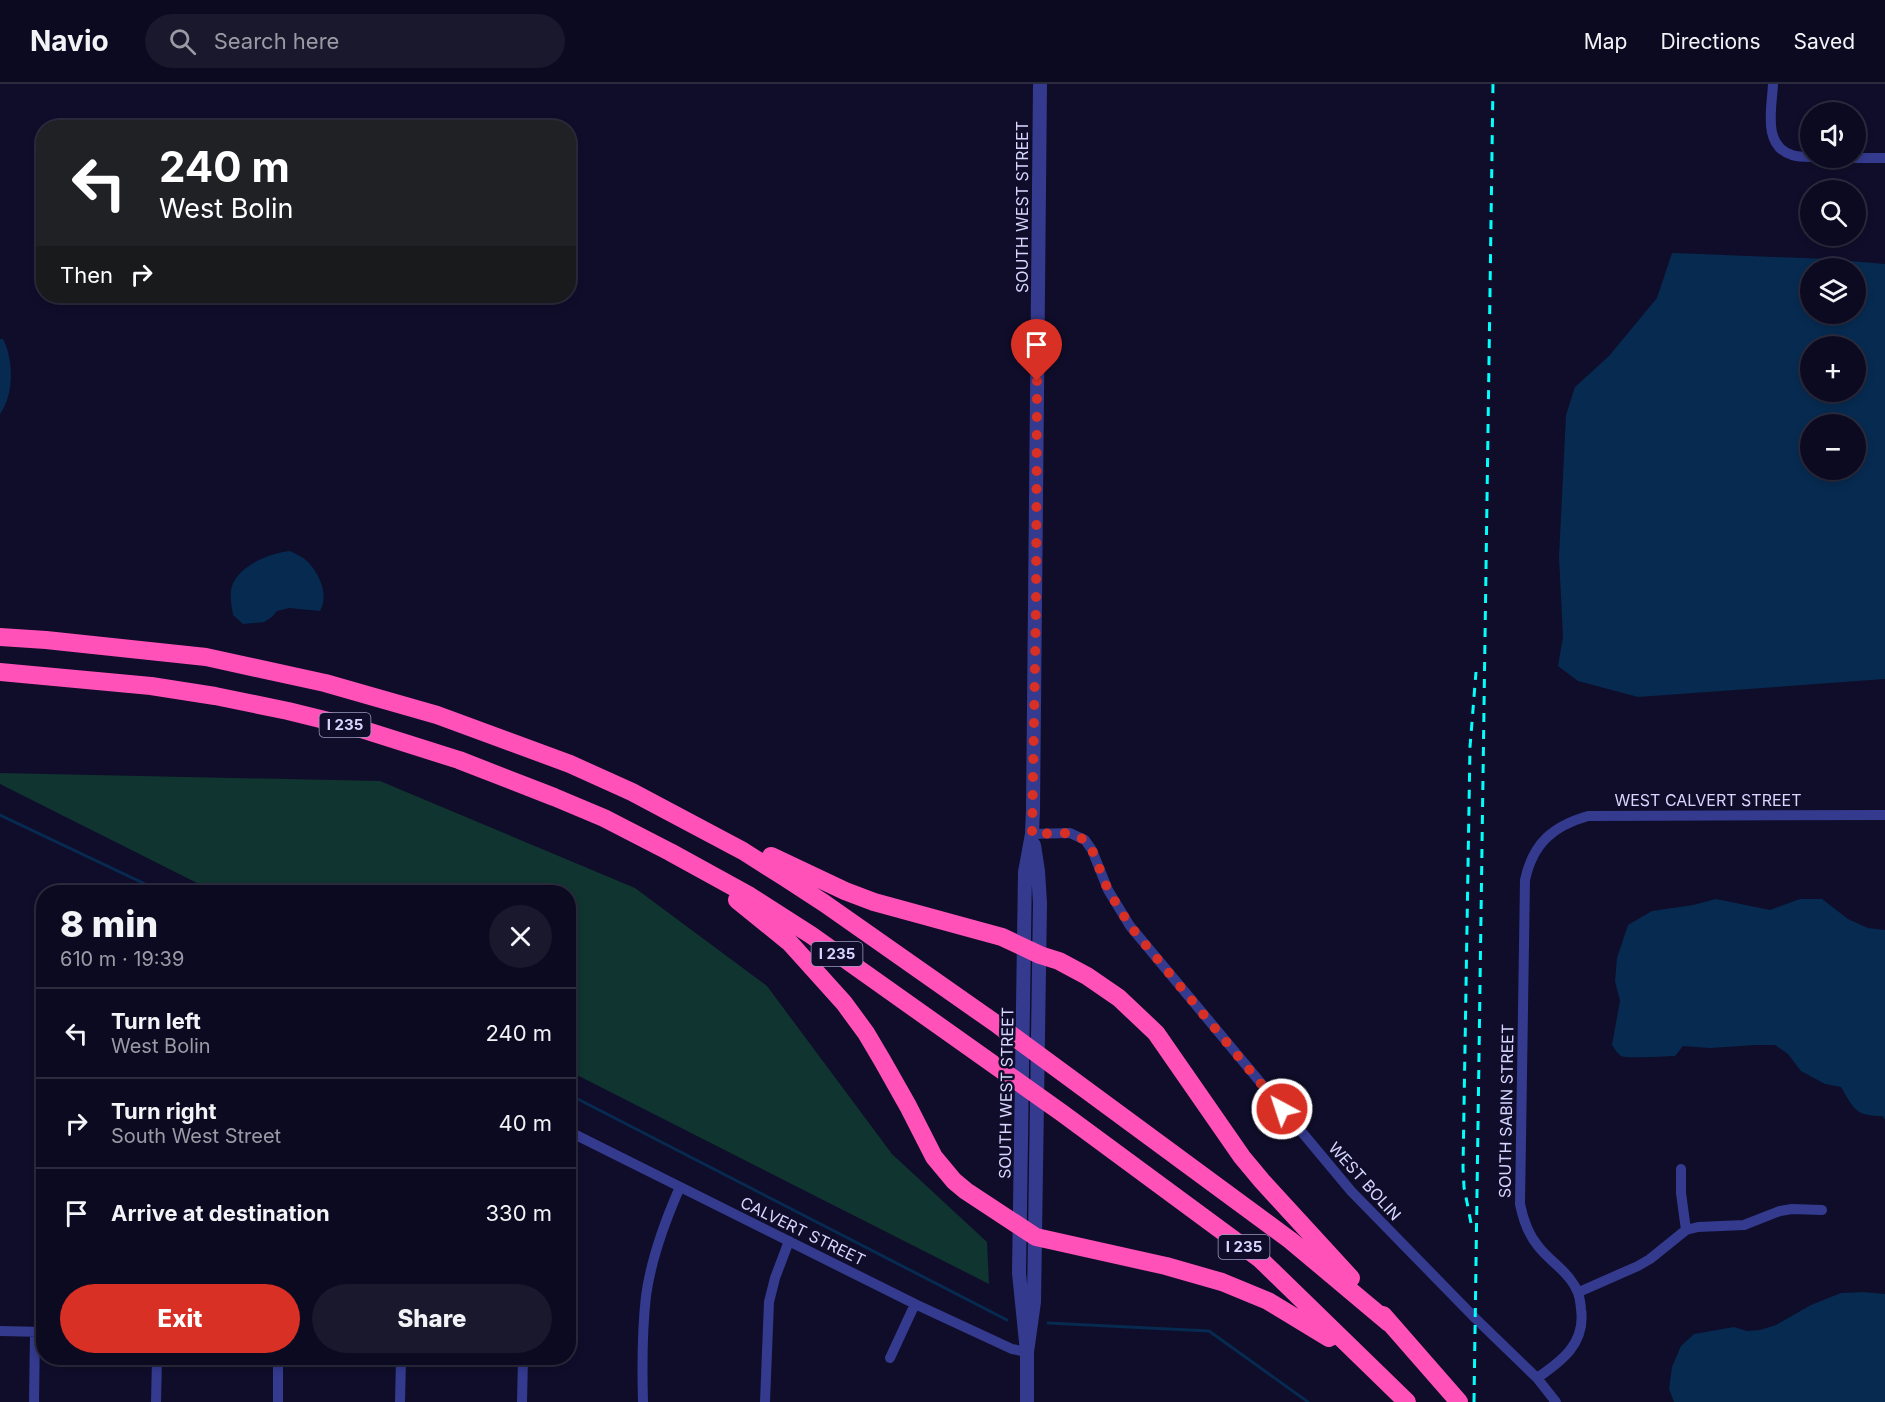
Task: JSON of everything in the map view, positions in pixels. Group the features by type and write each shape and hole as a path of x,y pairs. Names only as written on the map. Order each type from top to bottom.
{"highway":[{"name":"I 235","path":"0,637 206,657 325,683 437,716 570,764 632,792 743,851 784,877 1062,1071 1290,1240 1389,1323 1459,1402"},
{"name":"I 235","path":"0,672 151,686 215,696 361,729 459,760 527,786 604,818 670,852 750,896 811,935 1062,1113 1260,1259 1407,1402"},
{"path":"632,792 710,824 782,862 845,891 873,902 1002,937 1059,961 1087,976 1119,998 1156,1033 1242,1157 1389,1323"},
{"path":"670,852 754,913 810,964 844,1003 866,1034 908,1106 934,1157 954,1181 966,1191 1028,1232 1222,1282 1268,1301 1359,1356"}],"street":[{"name":"SOUTH WEST STREET","path":"1027,1402 1027,1352 1019,1273 1028,1232 1032,951 1038,871 1032,834 1040,84"},
{"path":"1773,84 1771,121 1774,140 1780,149 1788,154 1800,156"},
{"path":"1866,158 1885,158"},
{"name":"WEST CALVERT STREET","path":"1539,844 1560,826 1588,816 1885,815"},
{"name":"WEST BOLIN","path":"1032,834 1070,833 1085,840 1092,850 1108,890 1130,926 1351,1191 1537,1378 1556,1402"},
{"name":"SOUTH SABIN STREET","path":"1539,844 1532,854 1525,880 1520,1204 1526,1227 1538,1247 1569,1278 1579,1292"},
{"name":"CALVERT STREET","path":"576,1136 915,1304 1009,1348 1027,1352"},
{"path":"1681,1168 1681,1193 1686,1230"},
{"path":"643,1402 646,1296 664,1227 680,1187"},
{"path":"1537,1378 1564,1358 1577,1341 1582,1324 1579,1292 1644,1263 1686,1230 1698,1227 1744,1225 1780,1211 1792,1209 1822,1210"},
{"path":"765,1402 769,1302 789,1241"},
{"path":"890,1358 915,1304"},
{"path":"0,1331 36,1332"},
{"path":"34,1402 37,1365"},
{"path":"156,1402 157,1365"},
{"path":"278,1365 278,1402"},
{"path":"400,1402 401,1365"},
{"path":"522,1402 523,1365"}],"green space":[{"path":"0,773 380,781 635,888 767,986 892,1154 987,1242 989,1284 576,1075 576,885 201,885 0,784"}],"water":[{"path":"1672,253 1802,258 1800,258 1800,324 1866,324 1866,262 1885,264 1885,679 1638,697 1578,681 1558,666 1563,637 1559,557 1566,415 1575,387 1609,356 1657,298"},
{"path":"0,339 3,339 7,347 11,377 8,397 0,414"},
{"path":"290,551 308,562 322,585 324,598 320,611 289,608 277,611 264,622 243,624 233,615 231,593 236,579 241,572 256,561"},
{"path":"1716,899 1770,910 1800,899 1822,899 1848,919 1868,928 1885,930 1885,1120 1883,1116 1866,1115 1856,1110 1841,1087 1825,1084 1801,1071 1788,1054 1775,1045 1710,1048 1683,1046 1675,1056 1625,1057 1616,1051 1612,1045 1620,1001 1615,981 1617,958 1628,925 1652,911"},
{"path":"1841,1293 1885,1294 1885,1402 1674,1402 1669,1389 1672,1367 1681,1346 1694,1334 1734,1327 1747,1331 1760,1330 1776,1325 1811,1305"}],"waterway":[{"path":"0,815 147,885"},
{"path":"576,1098 1007,1320"},
{"path":"1048,1323 1209,1331 1308,1402"}],"railway":[{"path":"1474,1402 1493,84"},
{"path":"1471,1223 1463,1168 1470,747 1476,672"}],"route":[{"path":"1037,381 1032,834 1070,833 1085,840 1092,850 1108,890 1130,926 1282,1109"}]}
